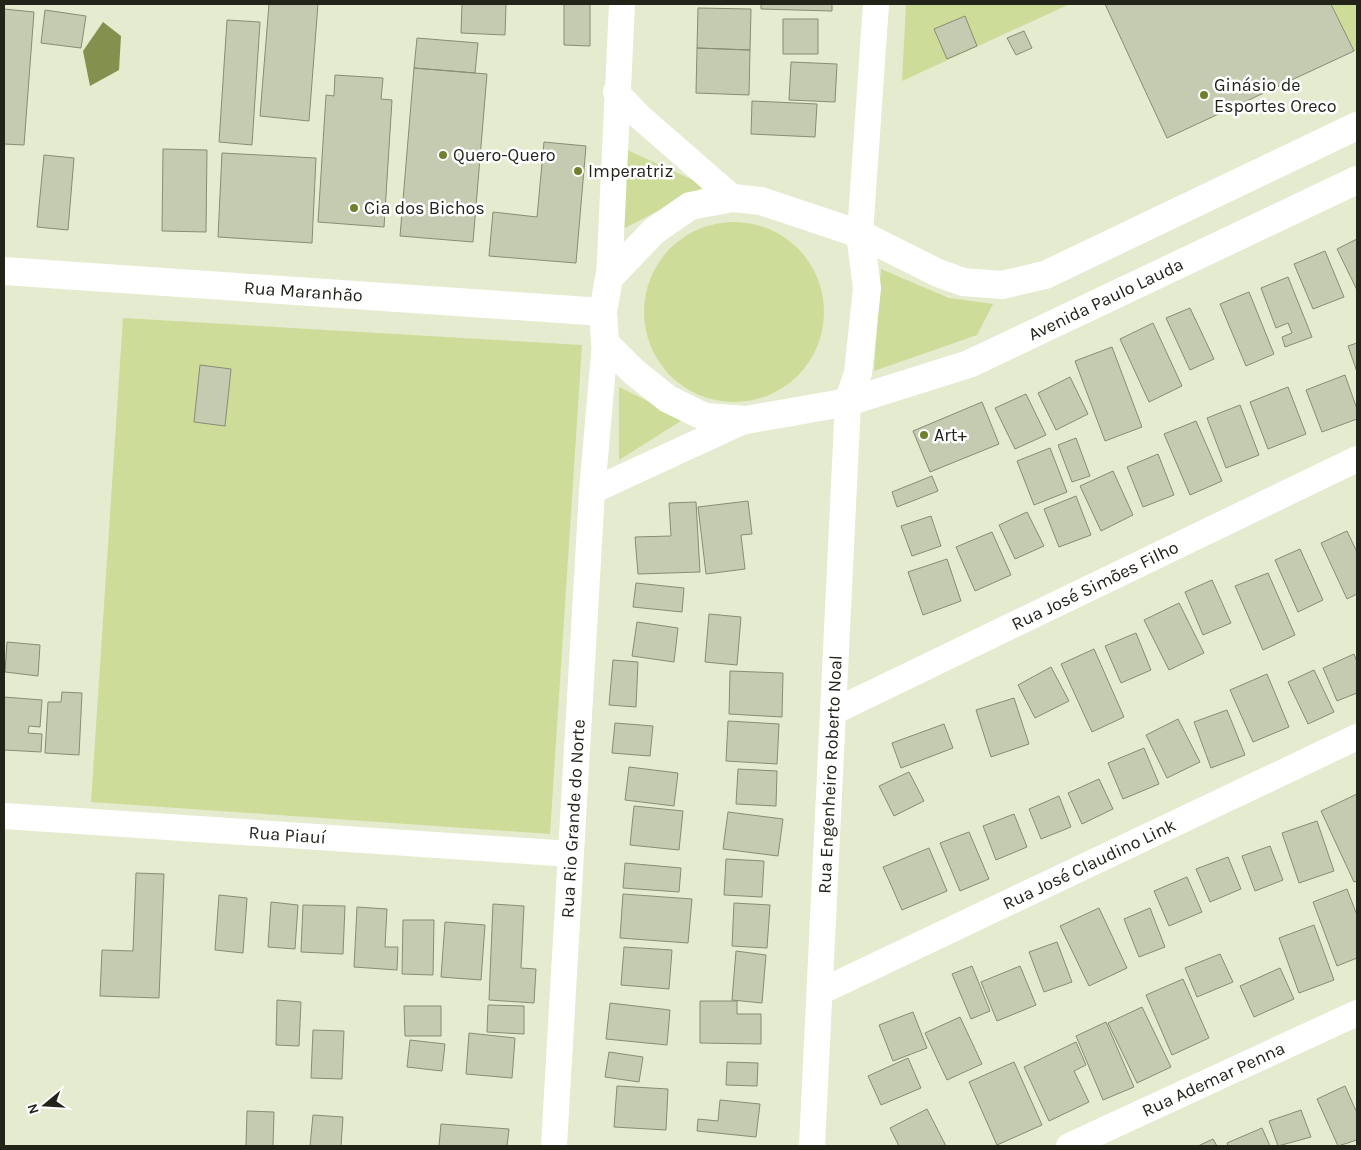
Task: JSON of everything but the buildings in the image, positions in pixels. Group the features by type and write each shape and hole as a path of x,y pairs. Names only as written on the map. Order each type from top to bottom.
{"main road":[{"path":"605,343 603,312 608,278 654,231 690,206 733,198 761,201 860,234 938,273 963,282 1002,285 1045,275 1357,126"},
{"name":"Avenida Paulo Lauda","path":"605,343 634,372 668,399 705,417 746,420 848,402 969,364 1357,180"},
{"path":"848,402 858,373 867,288 860,234"},
{"name":"Rua Maranhão","path":"4,272 603,312"}],"street":[{"path":"608,278 616,92 622,4"},
{"path":"860,234 876,4"},
{"path":"616,92 640,117 733,198"},
{"name":"Rua Rio Grande do Norte","path":"554,1146 592,491 605,343"},
{"name":"Rua Engenheiro Roberto Noal","path":"812,1146 848,402"},
{"path":"592,491 746,420"},
{"name":"Rua José Simões Filho","path":"833,712 1357,459"},
{"name":"Rua José Claudino Link","path":"820,992 1357,737"},
{"name":"Rua Piauí","path":"4,816 571,854"},
{"name":"Rua Ademar Penna","path":"1069,1146 1357,1012"}],"shaded area":[{"path":"906,4 1070,4 902,81"},
{"path":"1332,4 1357,4 1357,50 1354,51"},
{"path":"103,22 121,36 119,70 90,86 83,51"},
{"path":"627,150 706,186 621,230"},
{"path":"734,222 768,229 784,237 803,255 809,262 820,286 824,312 817,346 809,362 791,381 784,387 760,398 734,402 700,395 684,387 665,369 659,362 648,338 644,312 651,278 659,262 677,243 684,237 708,226"},
{"path":"881,269 949,298 993,304 977,335 874,371"},
{"path":"123,318 582,345 550,834 91,802"},
{"path":"619,387 684,419 619,460"}],"place":[{"name":"Ginásio de Esportes Oreco","path":"1204,95"},
{"name":"Quero-Quero","path":"443,155"},
{"name":"Imperatriz","path":"578,171"},
{"name":"Cia dos Bichos","path":"354,208"},
{"name":"Art+","path":"924,435"}]}
